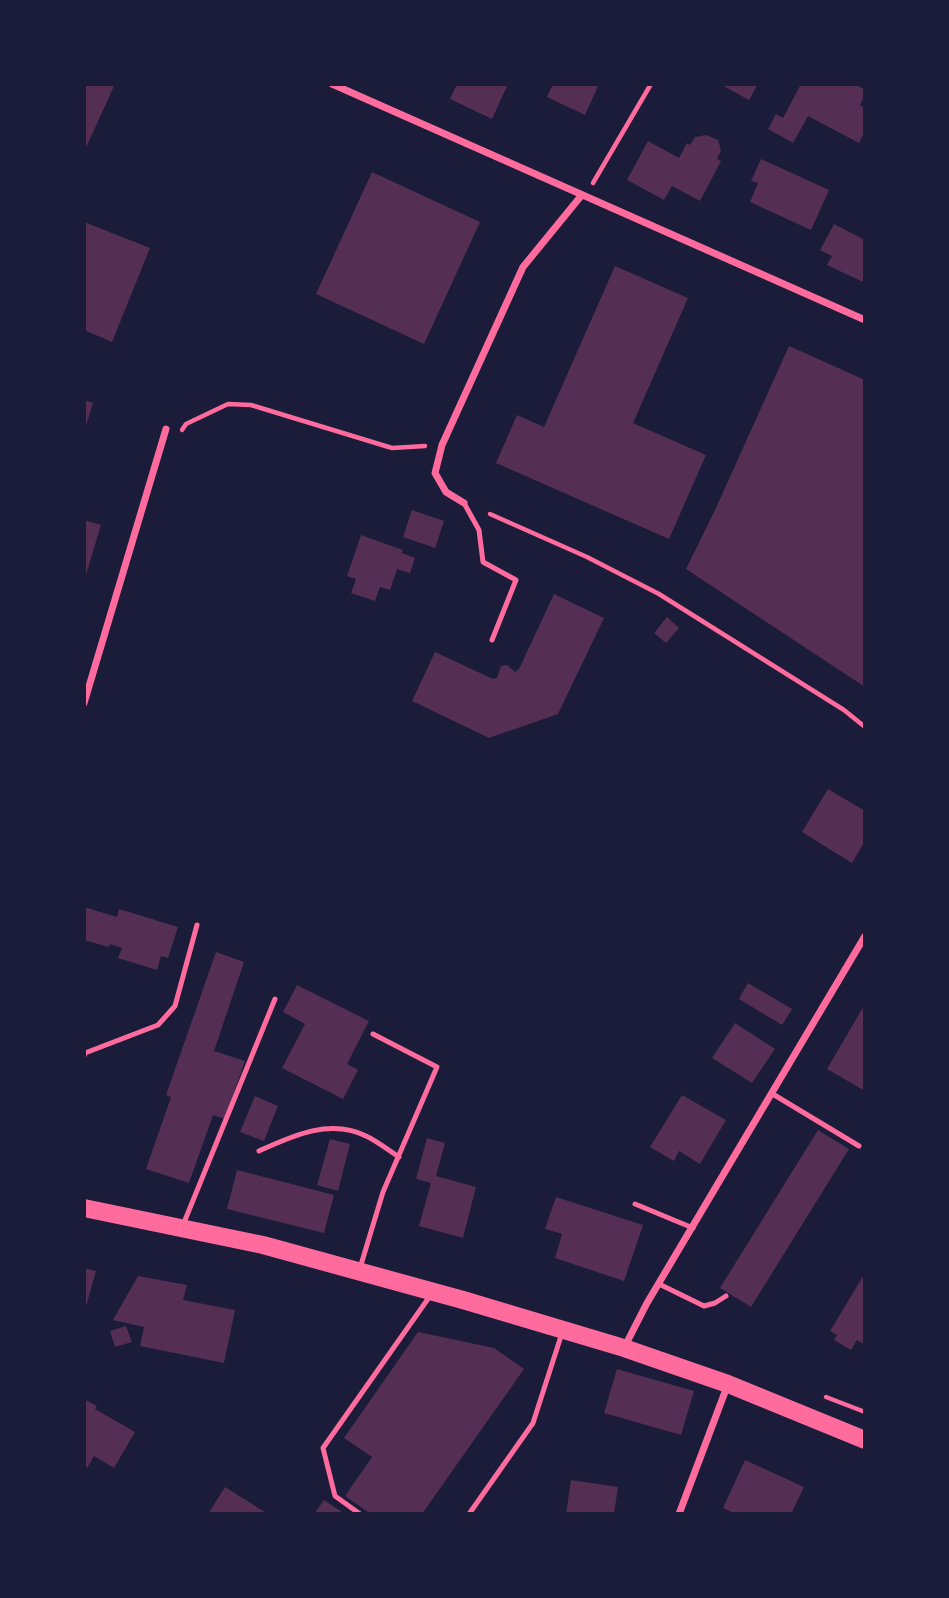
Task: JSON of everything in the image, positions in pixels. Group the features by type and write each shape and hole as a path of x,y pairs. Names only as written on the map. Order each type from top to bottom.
{"main road":[{"path":"84,1208 263,1245 359,1270 624,1348 728,1384 865,1440"}],"street":[{"path":"332,84 865,320"},
{"path":"464,503 446,492 435,473 442,445 523,267 581,196"},
{"path":"84,703 166,429"},
{"path":"624,1348 659,1284 865,936"},
{"path":"679,1514 728,1384"}],"lane":[{"path":"464,503 479,530 483,562 516,580 492,640"},
{"path":"84,1056 85,1053 158,1025 175,1006 197,925"},
{"path":"182,1227 275,999"},
{"path":"359,1270 383,1192 437,1068 373,1034"},
{"path":"771,1093 859,1146"},
{"path":"259,1151 320,1128 347,1129 366,1136 399,1157"},
{"path":"635,1204 693,1228"},
{"path":"659,1284 704,1306 726,1296"},
{"path":"360,1514 335,1496 323,1448 433,1292"},
{"path":"469,1514 533,1423 563,1330"}],"path":[{"path":"581,196 597,179 651,84"},
{"path":"180,434 186,424 228,404 251,405 391,448 442,445"},
{"path":"464,503 587,557 659,594 844,710 865,727"}],"building":[{"path":"84,84 115,84 84,152"},
{"path":"457,84 508,84 492,119 450,99"},
{"path":"553,84 599,84 585,115 547,97"},
{"path":"720,84 758,84 749,100"},
{"path":"801,84 855,84 865,90 860,105 865,108 865,131 859,143 808,116 793,143 768,129 776,114 783,118"},
{"path":"706,135 718,140 721,150 717,159 721,161 700,201 672,186 664,200 627,180 648,141 679,158 687,143 690,145 695,137"},
{"path":"761,159 829,190 811,230 750,202 758,183 751,181"},
{"path":"372,172 480,222 424,344 316,294"},
{"path":"84,222 150,248 112,342 84,330"},
{"path":"834,224 865,240 863,282 827,265 832,256 820,250"},
{"path":"615,266 688,298 633,423 706,455 669,539 496,463 517,415 544,427"},
{"path":"789,346 865,380 865,687 686,569"},
{"path":"84,400 93,403 85,429 84,428"},
{"path":"412,510 444,521 435,548 403,537"},
{"path":"84,520 101,525 85,578 84,578"},
{"path":"361,535 403,550 402,553 415,558 410,573 397,569 390,590 380,587 375,601 351,593 356,579 347,576"},
{"path":"554,594 604,618 558,714 489,738 412,701 435,652 493,679 497,678 501,666 507,665 515,672 519,669"},
{"path":"667,617 679,628 666,643 654,633"},
{"path":"828,789 865,811 865,841 852,863 802,832"},
{"path":"84,907 117,917 119,909 178,927 168,958 161,956 157,970 118,958 122,948 84,940"},
{"path":"216,952 244,962 214,1051 245,1061 225,1119 213,1115 189,1183 146,1169 171,1097 166,1095"},
{"path":"748,983 792,1009 782,1025 739,999"},
{"path":"297,985 369,1021 347,1064 358,1070 343,1099 282,1068 305,1024 283,1012"},
{"path":"865,1004 865,1091 827,1069"},
{"path":"735,1023 775,1049 752,1083 712,1058"},
{"path":"682,1095 726,1120 700,1164 679,1151 674,1161 650,1147"},
{"path":"255,1096 278,1106 264,1141 240,1132"},
{"path":"818,1130 849,1149 751,1307 720,1288"},
{"path":"427,1138 445,1143 436,1176 476,1187 463,1238 419,1226 431,1183 416,1179"},
{"path":"330,1139 350,1144 338,1191 317,1185"},
{"path":"237,1170 334,1195 324,1233 227,1209"},
{"path":"556,1197 643,1225 624,1281 555,1258 562,1234 545,1229"},
{"path":"84,1268 96,1271 85,1310 84,1310"},
{"path":"865,1273 865,1345 857,1340 851,1350 834,1340 837,1335 830,1331"},
{"path":"138,1276 187,1285 183,1300 235,1310 224,1363 140,1346 144,1327 113,1320"},
{"path":"126,1326 132,1342 115,1347 110,1331"},
{"path":"418,1332 494,1348 524,1369 422,1514 371,1514 345,1496 372,1457 344,1438"},
{"path":"617,1369 694,1391 681,1435 604,1413"},
{"path":"84,1399 97,1406 95,1409 135,1432 114,1468 94,1456 87,1468 84,1466"},
{"path":"745,1460 804,1487 791,1514 736,1514 723,1508"},
{"path":"571,1480 618,1487 614,1514 566,1514"},
{"path":"225,1487 268,1514 208,1514"},
{"path":"324,1500 345,1514 314,1514"}]}
